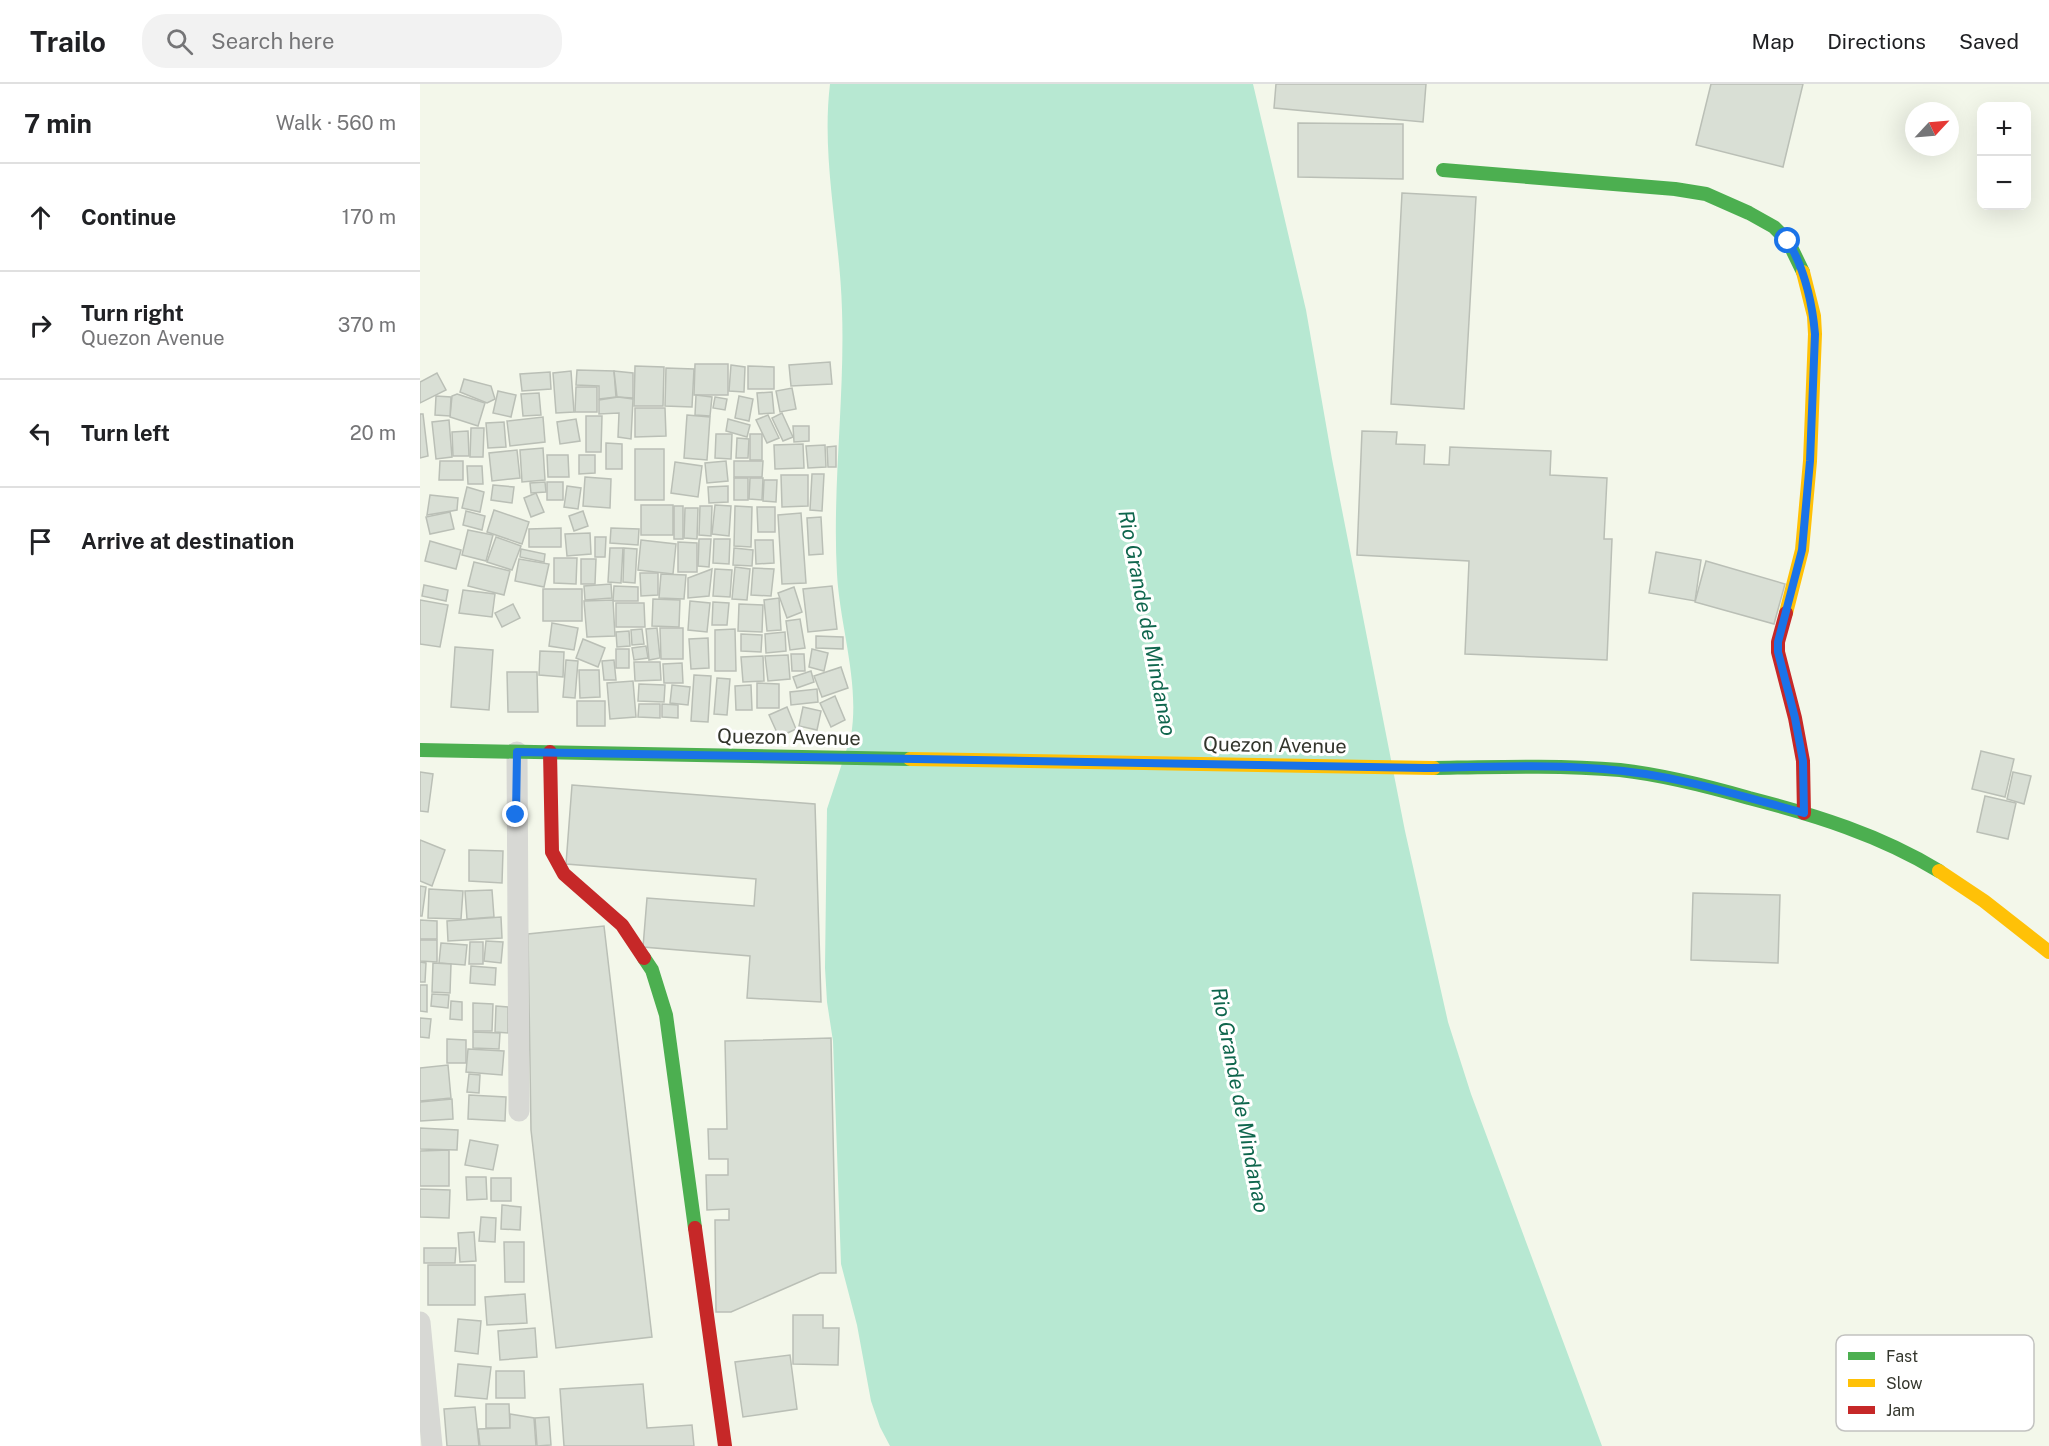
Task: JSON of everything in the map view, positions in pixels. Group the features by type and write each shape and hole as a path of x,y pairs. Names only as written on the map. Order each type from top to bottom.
{"street":[{"path":"1443,170 1675,189 1706,194 1774,227 1788,241 1806,278 1814,316 1815,334 1810,461 1802,550 1778,642 1778,652 1795,718 1803,761 1804,813"},
{"name":"Quezon Avenue","path":"420,750 1425,768 1562,766 1614,770 1698,784 1804,813 1855,830 1900,849 1943,873 2049,952"},
{"path":"517,752 519,1111"},
{"path":"550,752 552,852 564,874 622,925 652,970 666,1015 725,1446"},
{"path":"420,1322 432,1446"}],"water":[{"name":"Rio Grande de Mindanao","path":"830,84 1253,84 1306,310 1332,459 1405,831 1448,1022 1471,1094 1602,1446 890,1446 880,1427 871,1401 857,1325 841,1264 833,1041 825,968 827,809 851,736 853,716 851,675 837,574 836,508 842,376 842,310 829,169"}],"building":[{"path":"1276,84 1426,84 1423,122 1274,108"},
{"path":"1711,84 1803,84 1783,167 1696,145"},
{"path":"1298,123 1403,124 1403,179 1298,177"},
{"path":"1402,193 1476,197 1464,409 1391,404"},
{"path":"830,362 832,384 791,386 789,365"},
{"path":"695,364 728,364 728,395 694,395"},
{"path":"731,365 745,367 744,392 729,391"},
{"path":"635,366 664,367 663,406 634,406"},
{"path":"748,366 774,367 774,389 748,389"},
{"path":"666,368 694,369 692,407 665,406"},
{"path":"577,370 614,371 616,397 599,399 599,386 576,385"},
{"path":"571,371 574,412 556,413 553,373"},
{"path":"614,371 633,373 633,398 617,397"},
{"path":"550,372 551,389 522,391 520,374"},
{"path":"437,373 446,390 420,403 420,382"},
{"path":"464,379 491,386 495,399 487,403 460,392"},
{"path":"576,387 597,387 597,412 575,412"},
{"path":"792,388 796,409 780,412 776,391"},
{"path":"498,391 516,395 511,417 493,413"},
{"path":"772,392 774,413 759,414 757,393"},
{"path":"539,393 541,415 523,416 521,394"},
{"path":"457,394 485,403 478,426 450,417 452,396"},
{"path":"696,395 712,397 710,416 695,415"},
{"path":"436,396 451,397 450,416 435,415"},
{"path":"739,396 753,399 749,421 735,418"},
{"path":"618,397 633,399 631,439 618,437 619,413 599,414 599,400"},
{"path":"715,397 727,399 725,410 713,408"},
{"path":"635,408 665,408 666,436 635,437"},
{"path":"782,413 793,437 783,441 772,418"},
{"path":"420,414 423,414 428,456 420,458"},
{"path":"687,415 710,417 707,460 684,458"},
{"path":"768,415 779,438 767,443 756,420"},
{"path":"586,416 602,416 601,452 586,452"},
{"path":"543,417 545,442 510,446 507,421"},
{"path":"576,419 580,441 560,444 557,422"},
{"path":"728,419 750,425 747,437 726,431"},
{"path":"449,420 452,457 436,459 432,422"},
{"path":"504,422 506,447 488,448 486,423"},
{"path":"793,426 809,426 809,441 794,442"},
{"path":"471,428 484,428 483,457 470,457"},
{"path":"468,431 469,456 453,456 452,432"},
{"path":"1362,431 1397,432 1396,444 1425,445 1424,464 1449,465 1450,447 1551,451 1550,475 1607,478 1604,539 1612,539 1607,660 1465,654 1469,561 1357,555"},
{"path":"716,434 732,434 731,459 715,458"},
{"path":"750,434 762,434 762,460 750,460"},
{"path":"737,438 749,439 748,458 736,458"},
{"path":"606,443 622,444 622,469 606,469"},
{"path":"803,444 804,468 775,469 774,445"},
{"path":"825,445 826,467 808,468 806,446"},
{"path":"836,446 836,467 828,467 827,447"},
{"path":"543,448 545,480 522,482 520,450"},
{"path":"635,449 664,449 664,500 635,500"},
{"path":"517,450 520,478 492,481 489,453"},
{"path":"547,455 568,455 569,477 548,477"},
{"path":"579,455 595,455 595,473 579,474"},
{"path":"440,461 463,461 463,480 439,480"},
{"path":"726,461 728,481 707,483 705,463"},
{"path":"734,461 763,461 762,477 734,477"},
{"path":"675,462 702,466 698,497 671,493"},
{"path":"467,466 482,466 483,484 468,484"},
{"path":"812,474 824,474 822,511 810,510"},
{"path":"781,475 808,475 808,506 782,507"},
{"path":"585,477 611,479 610,508 583,506"},
{"path":"734,478 748,478 748,500 734,500"},
{"path":"750,478 763,478 762,500 749,499"},
{"path":"764,480 777,480 776,502 763,501"},
{"path":"545,482 546,492 531,493 530,483"},
{"path":"547,482 563,482 563,500 547,500"},
{"path":"493,485 514,487 512,503 491,500"},
{"path":"567,486 581,488 578,509 564,507"},
{"path":"728,486 728,502 709,503 708,487"},
{"path":"467,487 484,492 480,512 462,508"},
{"path":"536,493 544,512 531,517 524,498"},
{"path":"430,495 458,498 457,510 427,515"},
{"path":"641,505 673,505 673,535 641,535"},
{"path":"715,505 731,506 729,536 712,534"},
{"path":"674,506 683,506 683,539 674,539"},
{"path":"700,506 712,506 711,536 699,535"},
{"path":"735,506 752,507 751,547 734,546"},
{"path":"757,507 775,507 775,532 758,532"},
{"path":"685,508 698,508 697,539 684,538"},
{"path":"494,510 529,522 522,544 487,532"},
{"path":"466,511 485,516 482,530 463,525"},
{"path":"583,511 588,526 574,531 569,516"},
{"path":"450,512 454,529 430,534 426,517"},
{"path":"801,513 806,583 782,584 778,515"},
{"path":"821,517 823,554 809,555 807,518"},
{"path":"561,528 561,547 529,547 529,529"},
{"path":"611,528 639,529 638,545 610,543"},
{"path":"468,530 493,535 486,561 462,555"},
{"path":"590,533 591,554 567,556 565,534"},
{"path":"496,537 521,546 512,570 487,562"},
{"path":"595,537 606,537 605,557 595,557"},
{"path":"699,539 711,539 709,567 698,566"},
{"path":"714,539 730,539 729,564 713,563"},
{"path":"641,540 676,544 673,574 638,570"},
{"path":"755,540 773,540 774,563 756,564"},
{"path":"430,541 461,550 456,569 425,561"},
{"path":"678,542 697,543 697,572 678,572"},
{"path":"610,548 623,548 621,583 608,582"},
{"path":"624,548 637,549 635,583 623,582"},
{"path":"734,548 753,550 752,566 733,565"},
{"path":"521,549 545,554 544,562 520,557"},
{"path":"1656,552 1701,560 1695,601 1649,593"},
{"path":"554,558 577,558 576,584 554,583"},
{"path":"519,559 549,564 544,587 515,581"},
{"path":"581,559 596,559 595,584 581,584"},
{"path":"1706,561 1785,584 1774,624 1695,602"},
{"path":"474,562 510,571 504,595 468,586"},
{"path":"735,567 750,569 747,600 732,599"},
{"path":"753,568 774,569 771,596 751,595"},
{"path":"712,569 709,596 688,598 688,578"},
{"path":"715,569 732,570 730,597 713,596"},
{"path":"640,573 658,573 658,595 641,596"},
{"path":"661,574 686,575 684,599 659,598"},
{"path":"611,584 612,598 585,600 584,586"},
{"path":"424,585 448,590 446,601 422,596"},
{"path":"614,586 638,587 638,601 613,601"},
{"path":"832,586 837,629 808,632 803,589"},
{"path":"794,587 802,612 787,618 778,593"},
{"path":"543,589 582,589 582,621 543,621"},
{"path":"463,590 495,594 492,617 459,613"},
{"path":"779,598 781,630 767,631 764,600"},
{"path":"653,599 680,600 679,627 652,626"},
{"path":"420,600 448,605 440,647 420,644"},
{"path":"613,600 615,636 587,637 584,601"},
{"path":"690,601 710,603 707,632 688,630"},
{"path":"713,602 729,603 727,625 712,625"},
{"path":"616,603 644,603 645,627 616,627"},
{"path":"513,604 520,618 502,627 495,613"},
{"path":"739,604 763,605 762,632 738,631"},
{"path":"800,619 805,648 790,650 786,621"},
{"path":"552,623 578,628 574,650 549,646"},
{"path":"657,628 660,658 649,660 646,629"},
{"path":"660,628 683,628 683,659 661,659"},
{"path":"642,629 644,644 632,645 631,630"},
{"path":"735,629 736,671 715,671 715,630"},
{"path":"629,631 630,646 617,647 616,632"},
{"path":"785,632 786,651 766,653 765,634"},
{"path":"741,634 762,635 761,652 741,651"},
{"path":"816,636 843,637 843,649 816,648"},
{"path":"708,638 709,668 691,669 689,639"},
{"path":"583,639 605,648 598,667 576,658"},
{"path":"646,646 648,658 634,660 632,648"},
{"path":"455,647 493,650 489,710 451,707"},
{"path":"616,649 629,649 629,668 616,668"},
{"path":"812,649 828,653 824,671 809,667"},
{"path":"540,651 564,652 563,677 539,675"},
{"path":"791,654 804,654 805,671 792,671"},
{"path":"788,655 790,679 768,681 765,656"},
{"path":"763,656 764,681 743,682 741,657"},
{"path":"566,660 578,661 575,698 563,697"},
{"path":"614,660 616,680 604,680 602,661"},
{"path":"634,662 660,662 661,680 635,681"},
{"path":"682,663 683,683 664,683 663,664"},
{"path":"841,667 848,688 822,697 814,676"},
{"path":"579,670 599,670 600,697 580,698"},
{"path":"811,671 814,682 797,688 793,677"},
{"path":"507,672 537,672 538,712 508,712"},
{"path":"694,675 711,676 708,722 691,721"},
{"path":"717,678 730,679 727,715 714,714"},
{"path":"633,681 636,717 610,719 607,683"},
{"path":"757,683 779,684 779,708 757,708"},
{"path":"639,684 665,685 664,702 638,701"},
{"path":"672,685 690,687 688,705 670,703"},
{"path":"751,685 752,710 736,710 735,686"},
{"path":"817,689 818,702 791,705 790,692"},
{"path":"835,696 845,720 831,727 820,703"},
{"path":"577,701 605,701 605,726 577,726"},
{"path":"639,704 660,704 660,718 638,717"},
{"path":"662,704 678,705 678,718 662,717"},
{"path":"787,707 796,729 779,737 769,715"},
{"path":"803,707 821,711 817,730 799,726"},
{"path":"1981,751 2014,759 2005,797 1972,789"},
{"path":"420,772 433,774 428,812 420,811"},
{"path":"2013,772 2031,776 2024,804 2007,799"},
{"path":"572,785 815,804 821,1002 747,998 750,956 643,947 647,898 754,906 756,879 566,864"},
{"path":"1985,796 2016,803 2008,839 1977,832"},
{"path":"420,840 445,850 432,886 420,881"},
{"path":"469,850 503,851 502,883 469,881"},
{"path":"420,886 426,887 422,916 420,916"},
{"path":"429,889 463,891 461,919 428,918"},
{"path":"492,890 494,917 467,919 465,891"},
{"path":"1693,893 1780,895 1778,963 1691,960"},
{"path":"501,917 502,938 448,941 447,921"},
{"path":"420,920 437,921 437,939 420,939"},
{"path":"604,926 652,1337 556,1348 531,1130 528,934"},
{"path":"420,940 437,940 437,962 420,961"},
{"path":"486,941 503,942 501,963 484,961"},
{"path":"470,942 483,942 483,964 469,964"},
{"path":"441,943 467,945 465,965 439,963"},
{"path":"420,962 426,963 425,982 420,982"},
{"path":"433,963 451,964 450,993 432,992"},
{"path":"471,966 496,968 495,985 470,983"},
{"path":"420,985 427,985 427,1012 420,1011"},
{"path":"432,994 449,995 448,1008 431,1006"},
{"path":"451,1001 462,1002 462,1020 450,1019"},
{"path":"473,1003 493,1004 492,1031 473,1031"},
{"path":"496,1006 508,1007 508,1033 495,1032"},
{"path":"420,1018 431,1019 429,1038 420,1037"},
{"path":"473,1032 500,1033 499,1049 473,1048"},
{"path":"831,1038 836,1273 820,1273 731,1312 716,1312 715,1220 729,1220 729,1209 707,1210 706,1175 728,1175 728,1159 709,1159 708,1129 727,1129 725,1041"},
{"path":"447,1039 466,1040 466,1063 447,1063"},
{"path":"468,1049 504,1051 502,1075 466,1072"},
{"path":"448,1065 451,1098 420,1101 420,1068"},
{"path":"469,1074 480,1075 479,1093 467,1092"},
{"path":"469,1095 506,1097 505,1121 468,1119"},
{"path":"452,1099 453,1119 420,1121 420,1102"},
{"path":"420,1128 458,1130 457,1150 420,1149"},
{"path":"470,1140 498,1145 493,1170 465,1165"},
{"path":"449,1150 449,1186 420,1186 420,1151"},
{"path":"466,1177 486,1177 487,1199 467,1200"},
{"path":"491,1178 511,1178 511,1201 491,1201"},
{"path":"420,1189 450,1190 449,1218 420,1217"},
{"path":"502,1205 521,1207 520,1230 501,1229"},
{"path":"481,1217 496,1218 495,1242 479,1241"},
{"path":"474,1232 476,1261 460,1262 458,1233"},
{"path":"504,1242 524,1242 524,1282 505,1282"},
{"path":"424,1248 456,1248 455,1263 424,1263"},
{"path":"428,1265 475,1265 475,1305 428,1305"},
{"path":"525,1294 527,1323 487,1325 485,1297"},
{"path":"793,1315 823,1315 823,1328 839,1328 838,1365 793,1364"},
{"path":"458,1319 481,1321 478,1354 455,1351"},
{"path":"535,1328 537,1357 500,1360 498,1331"},
{"path":"790,1355 797,1409 743,1417 735,1362"},
{"path":"458,1364 491,1367 487,1399 455,1396"},
{"path":"496,1371 524,1371 525,1398 496,1398"},
{"path":"643,1384 647,1428 692,1425 694,1446 564,1446 560,1389"},
{"path":"486,1404 509,1404 510,1428 486,1428"},
{"path":"475,1407 479,1446 447,1446 444,1409"},
{"path":"510,1414 534,1418 536,1446 480,1446 478,1429 510,1428"},
{"path":"549,1417 551,1445 537,1446 535,1418"}],"traffic: fast":[{"path":"1443,170 1675,189 1706,194 1774,227 1788,241 1803,272"},
{"path":"420,750 910,759"},
{"path":"1434,768 1574,767 1620,770 1669,778 1774,805 1847,827 1894,847 1939,871"},
{"path":"644,958 652,970 666,1015 695,1228"}],"traffic: slow":[{"path":"1786,613 1802,550 1810,461 1815,334 1814,316 1803,272"},
{"path":"910,759 1434,768"},
{"path":"1939,871 1984,901 2049,952"}],"traffic: jam":[{"path":"1786,613 1778,642 1778,652 1795,718 1803,761 1804,813"},
{"path":"550,752 552,852 564,874 622,925 644,958"},
{"path":"695,1228 725,1446"}],"route":[{"path":"516,815 517,752 1425,768 1562,766 1645,774 1698,784 1804,813 1803,761 1795,718 1778,652 1778,642 1802,550 1810,461 1815,334 1814,316 1806,278 1788,241"}]}
